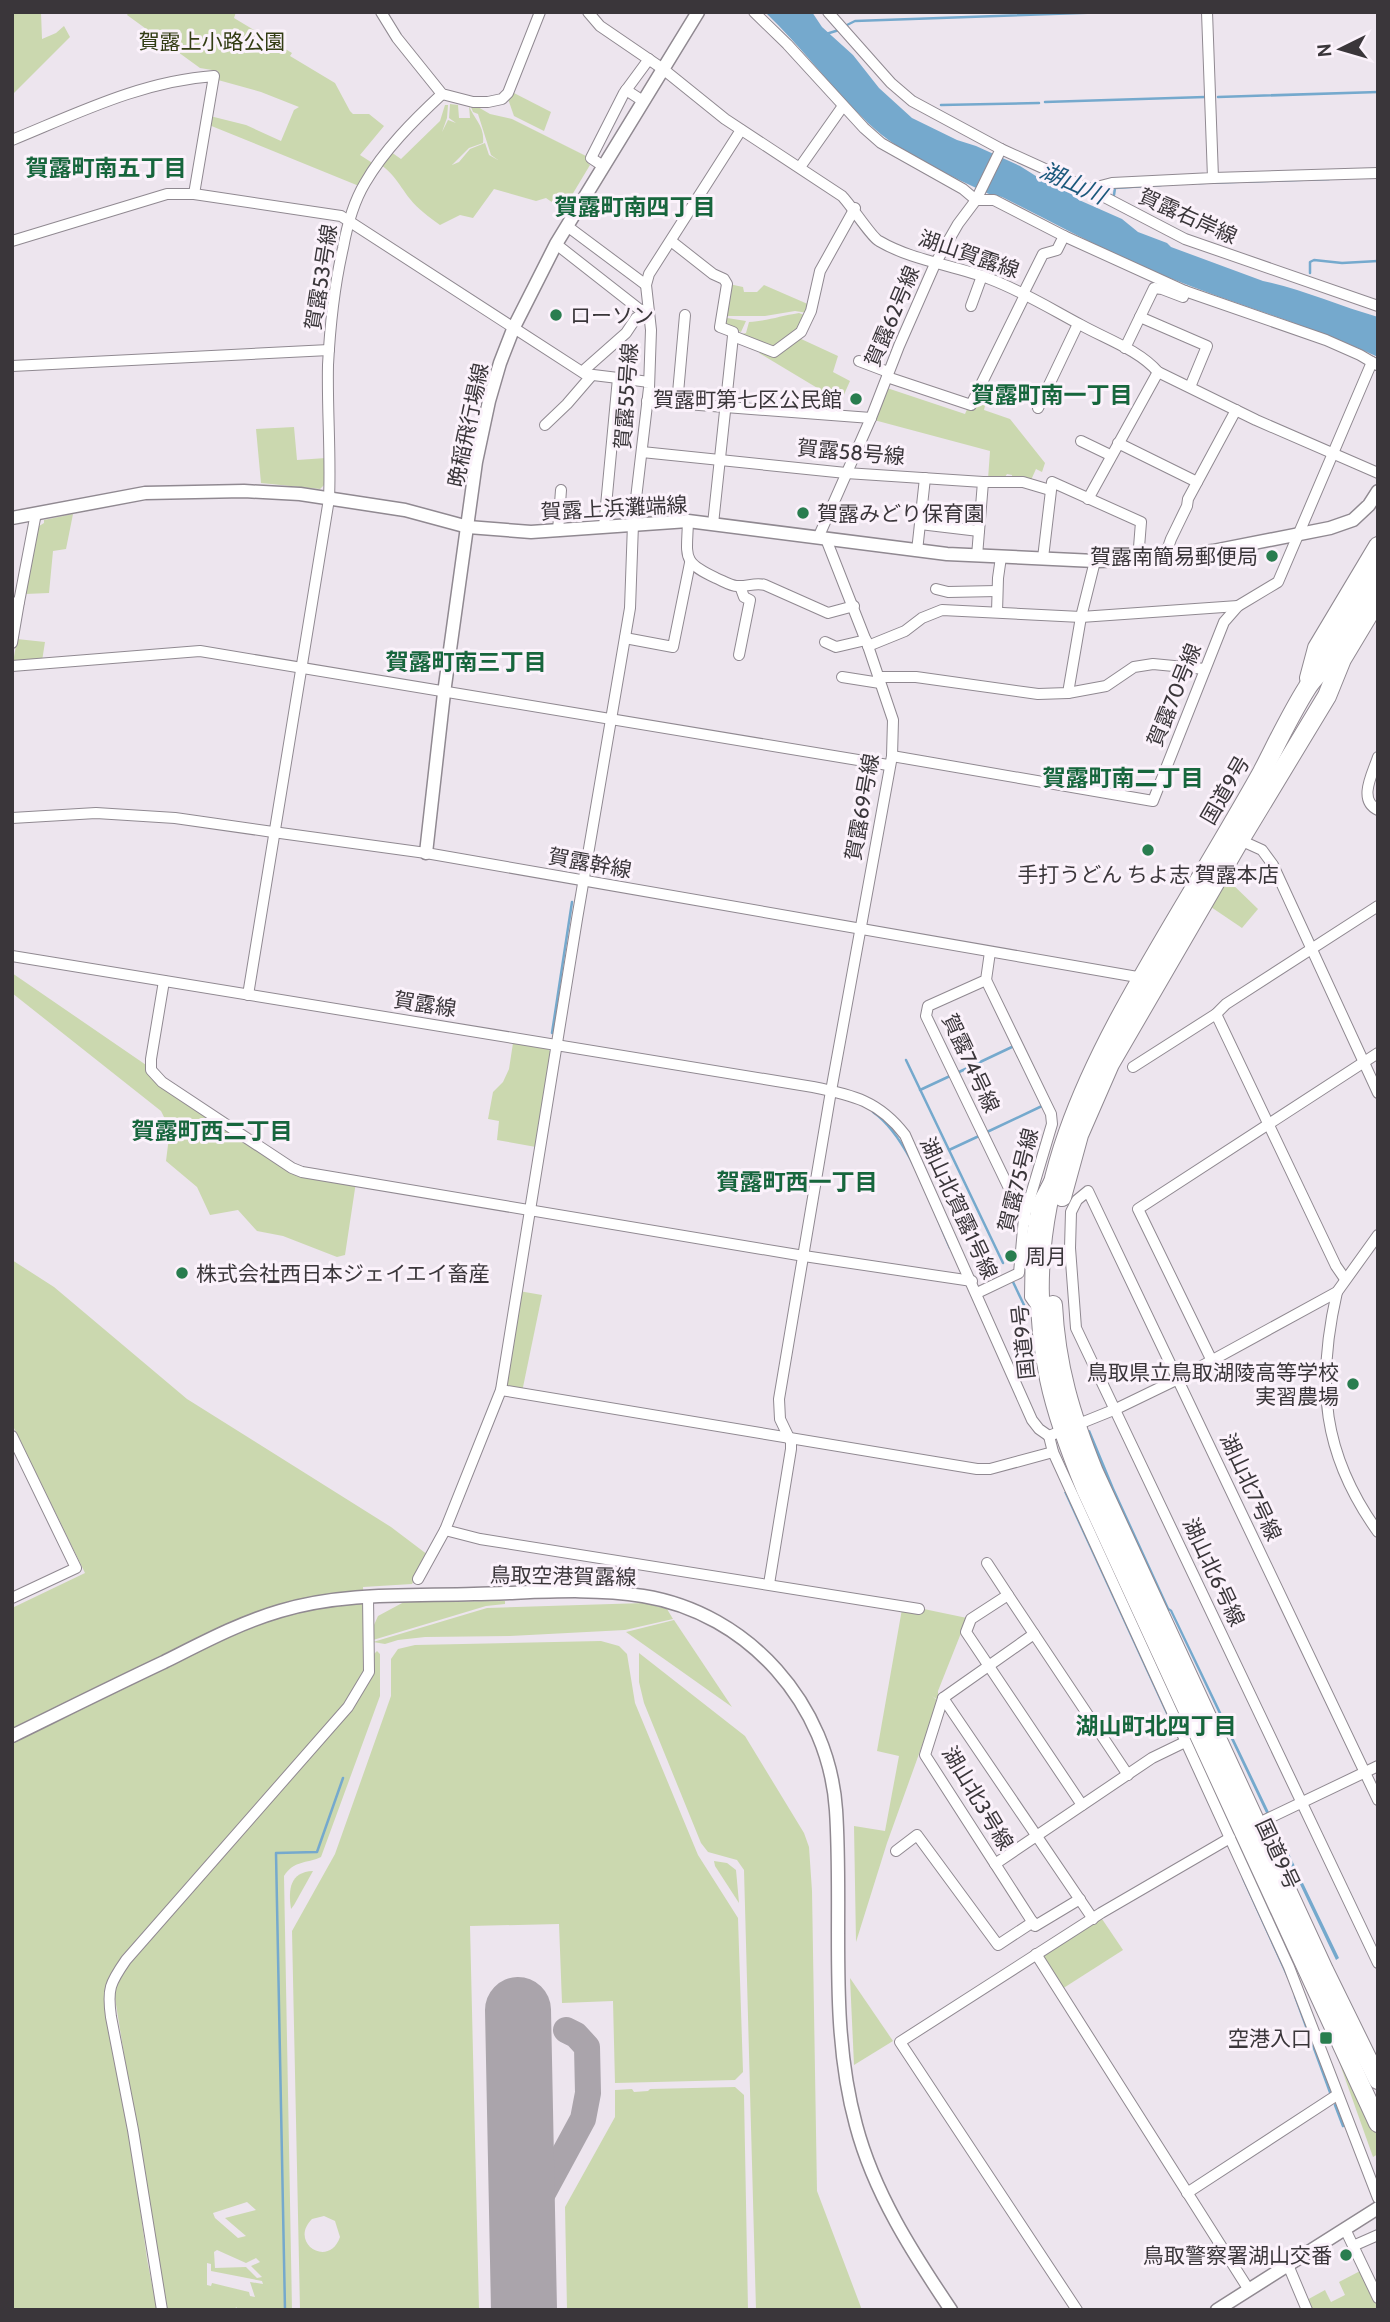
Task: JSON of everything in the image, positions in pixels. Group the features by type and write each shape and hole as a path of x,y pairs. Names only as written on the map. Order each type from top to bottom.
{"highway":[{"path":"1307,688 1317,648 1378,546"},
{"name":"国道9号","path":"1378,571 1321,669 1307,688 1149,979 1093,1100 1072,1158 1059,1209 1054,1268 1054,1319 1063,1382 1063,1431 1117,1524 1324,1970 1378,2080"},
{"name":"国道9号","path":"1378,599 1342,659 1327,696 1240,840 1149,979 1084,1087 1067,1129 1055,1171 1043,1246 1042,1314 1050,1382 1063,1431 1098,1518 1378,2123"},
{"path":"1327,696 1348,670 1378,623"}],"street":[{"path":"381,12 397,38 442,94 473,103 502,99 508,93 540,12"},
{"name":"湖山賀露線","path":"588,12 600,26 663,69 741,130 842,196 855,208 876,240 935,264 982,276 1024,294 1151,363 1158,372 1378,473"},
{"name":"晩稲飛行場線","path":"426,853 444,693 476,462 486,411 500,363 514,327 556,244 698,12"},
{"path":"754,12 787,44 842,106 881,143 963,189 976,200 994,200 1185,291 1326,340 1375,364"},
{"name":"賀露右岸線","path":"828,12 891,83 912,101 1000,151 1088,189 1185,239 1378,306"},
{"path":"1207,12 1213,178"},
{"path":"603,166 591,158 626,90 649,59"},
{"path":"12,140 149,86 214,76 194,194"},
{"path":"626,90 643,101"},
{"name":"賀露53号線","path":"248,995 329,499 329,350 335,281 349,220 365,182 388,149 442,94"},
{"path":"800,167 842,106"},
{"path":"567,226 646,285 649,274 741,130"},
{"name":"賀露62号線","path":"822,538 846,473 935,264 958,224 976,200 1000,151"},
{"path":"1088,189 1112,183 1378,173"},
{"path":"12,241 161,195 194,194 341,216 587,373 649,382"},
{"path":"733,336 774,352 802,332 811,311 820,271 855,208"},
{"path":"859,361 971,405 1043,254 1057,250 1065,236"},
{"path":"671,241 713,274 724,279 727,284 719,324 720,327 733,332 733,336 713,524"},
{"path":"556,244 639,309 648,312"},
{"path":"971,306 982,276"},
{"name":"賀露55号線","path":"418,1579 445,1530 501,1390 632,593 633,524 649,382 651,330 646,285"},
{"path":"1125,348 1154,288 1183,297 1185,291"},
{"path":"545,425 567,404 587,373 626,333 636,318 648,312"},
{"path":"677,404 685,315"},
{"path":"1140,317 1207,346 1190,387"},
{"path":"1038,408 1078,324"},
{"path":"12,366 329,350"},
{"name":"賀露70号線","path":"890,761 1153,802 1224,622 1238,606 1278,582 1375,364"},
{"path":"1138,560 1141,522 1088,499 1158,372"},
{"path":"604,527 618,378"},
{"path":"647,401 871,418"},
{"path":"1165,556 1197,482 1236,410"},
{"path":"1082,441 1110,455"},
{"path":"1118,443 1197,482"},
{"name":"賀露58号線","path":"642,452 846,473 1023,482 1050,490 1052,482 1088,499"},
{"path":"917,551 925,478"},
{"path":"977,556 983,482"},
{"path":"558,531 561,490"},
{"path":"1043,558 1050,490"},
{"name":"賀露上浜灘端線","path":"12,518 145,493 244,491 300,495 405,510 468,527 531,532 688,521 917,551 1095,561 1138,560 1213,551 1297,535 1353,520 1373,507"},
{"path":"1373,507 1378,491"},
{"path":"12,643 16,603 36,513"},
{"path":"625,638 673,647 690,563 687,554 688,521"},
{"path":"920,524 979,531"},
{"name":"賀露69号線","path":"769,1584 791,1448 791,1442 780,1419 779,1399 890,761 893,720 854,606 822,538"},
{"path":"997,612 1001,557"},
{"path":"1068,693 1081,617 1095,561"},
{"path":"690,563 699,571 735,587 760,583 828,613 854,606"},
{"path":"739,655 750,600 744,597 740,586"},
{"path":"936,589 948,592 997,591"},
{"path":"825,642 836,647 867,643 905,631 922,618 942,610 1081,617 1238,606"},
{"path":"12,666 200,651 444,693 890,761"},
{"path":"842,677 879,680 916,677 1038,694 1068,693 1106,686 1134,667 1153,664 1205,669"},
{"path":"1378,757 1367,794 1370,806 1378,810"},
{"name":"賀露幹線","path":"12,818 96,813 175,818 426,853 1149,979"},
{"path":"1240,840 1262,850 1269,857 1378,1093"},
{"path":"1133,1067 1378,906"},
{"path":"986,980 990,952"},
{"name":"賀露線","path":"12,956 831,1091"},
{"name":"賀露74号線","path":"986,980 928,1006 926,1016 1029,1220"},
{"name":"賀露75号線","path":"977,1293 1019,1273 1026,1260 1029,1220 1052,1124 1051,1114 986,980"},
{"path":"164,981 151,1070 162,1082 302,1172 804,1256 972,1281"},
{"path":"1216,1014 1336,1266 1345,1279"},
{"path":"1212,1361 1139,1209 1378,1054"},
{"name":"湖山北賀露1号線","path":"831,1091 864,1100 879,1108 905,1135 1032,1420 1039,1429 1063,1431"},
{"path":"1029,1220 1055,1171"},
{"name":"湖山北7号線","path":"1088,1191 1378,1800"},
{"name":"湖山北6号線","path":"1088,1191 1077,1200 1071,1212 1070,1248 1076,1328 1378,1963"},
{"path":"1378,1235 1337,1292 1329,1324 1324,1376 1330,1426 1346,1479 1378,1532"},
{"path":"1026,1260 1030,1297 1042,1314"},
{"path":"501,1390 990,1469 1053,1452 1063,1431 1178,1379 1337,1292"},
{"path":"12,1436 76,1568 13,1596"},
{"path":"1053,1452 1289,1967 1378,2198"},
{"path":"445,1530 480,1539 919,1609"},
{"path":"987,1563 1128,1774"},
{"name":"鳥取空港賀露線","path":"12,1736 254,1619 307,1604 368,1597 597,1592 653,1598 693,1611 736,1633 783,1676 818,1734 834,1787 838,1831 842,2047 856,2128 871,2170 891,2213 951,2310"},
{"path":"1008,1595 971,1619 966,1632 1083,1805"},
{"path":"162,2310 133,2130 111,2017 108,1998 110,1982 196,1879 348,1707 369,1672 368,1597"},
{"path":"1034,1634 943,1698 1093,1919"},
{"name":"湖山北3号線","path":"943,1698 925,1755 1033,1922"},
{"path":"995,1864 1152,1758 1185,1742"},
{"path":"1265,1820 1378,1766"},
{"path":"895,1851 917,1835 998,1945 1033,1922 1035,1926 1080,1899"},
{"path":"1076,2310 900,2042 1093,1919 1230,1838"},
{"path":"1037,1954 1249,2290"},
{"path":"1187,2193 1338,2095"},
{"path":"1217,2310 1378,2208"},
{"path":"1345,2229 1378,2298"},
{"path":"1353,2246 1378,2235"},
{"path":"1288,2265 1307,2310"}],"green space":[{"path":"41,12 42,39 64,26 70,37 12,95 12,14"},
{"name":"賀露上小路公園","path":"129,12 236,12 234,18 335,83 353,114 369,114 384,126 360,155 374,164 359,186 209,125 210,116 246,125 281,141 294,110 299,107 261,92 218,80 218,71 200,68 127,15"},
{"path":"512,92 551,112 544,131 514,116 508,99"},
{"path":"450,104 458,105 459,118 470,118 469,106 481,127 483,137 483,143 469,148 452,165 459,162 470,149 485,143 489,155 498,160 491,155 478,114 473,112 471,107 512,119 590,158 590,165 563,210 546,198 536,201 494,189 473,218 460,215 440,225 417,206 381,165 391,152 401,159 440,121 445,105 448,105 447,118 442,132 448,120 456,123 449,118"},
{"path":"729,284 743,287 744,292 757,292 764,285 810,305 808,313 795,311 765,316 727,316 746,321 741,332 723,326"},
{"path":"799,313 807,316 799,330 773,348 743,337 749,322"},
{"path":"799,338 838,356 833,372 850,381 838,408 819,389 759,353"},
{"path":"887,388 965,414 980,395 987,397 984,410 1010,419 1045,463 1042,472 1036,469 1031,480 1012,478 1012,475 1007,474 1005,477 988,479 990,451 874,420"},
{"path":"294,427 297,460 326,458 326,483 320,489 261,483 256,429"},
{"path":"73,514 66,549 53,551 49,593 25,594 36,528 44,523 44,520"},
{"path":"17,639 45,642 42,661 13,663"},
{"path":"1227,879 1258,909 1242,928 1211,907"},
{"path":"12,973 149,1067 286,1167 356,1182 345,1255 337,1257 283,1236 257,1231 238,1210 210,1215 197,1187 166,1161 170,1129 161,1111 12,993"},
{"path":"513,1043 547,1048 552,1053 536,1147 497,1140 499,1121 488,1119 493,1092 503,1082 509,1069"},
{"path":"12,1260 54,1287 187,1399 391,1527 428,1555 412,1584 363,1587 367,1669 355,1691 117,1966 106,2007 157,2310 12,2310 12,1608 85,1573 12,1424"},
{"path":"519,1291 542,1295 522,1392 508,1387 506,1382"},
{"path":"505,1601 505,1604 486,1606 373,1640 378,1616 404,1602"},
{"path":"644,1603 667,1609 673,1619 625,1630 425,1637 385,1644 373,1642 487,1608"},
{"path":"919,1608 967,1618 938,1691 938,1700 932,1696 938,1701 887,1843 856,1942 854,1826 885,1831 899,1756 877,1751 902,1609"},
{"path":"674,1620 732,1707 626,1632"},
{"path":"601,1641 619,1646 627,1654 635,1703 698,1855 738,1918 743,2072 735,2080 615,2083 613,2001 562,2003 559,1924 470,1926 479,2310 300,2310 292,1931 335,1854 391,1696 391,1659 398,1649 415,1645","holes":["324,2216 335,2221 340,2237 335,2246 320,2252 307,2244 306,2228 312,2219"]},
{"path":"377,1651 380,1654 380,1696 321,1857 292,1867 284,1876 292,2310 239,2310 236,2307 235,2310 165,2310 114,1992 122,1972 350,1710 369,1678 373,1655","holes":["247,2202 256,2210 225,2218 246,2236 238,2238 215,2218 213,2213","217,2250 246,2263 256,2258 260,2262 251,2266 262,2277 257,2278 246,2267 215,2268 214,2252","207,2263 211,2264 211,2271 262,2281 263,2284 250,2282 255,2297 250,2296 249,2292 212,2283 211,2286 207,2285"]},
{"path":"639,1653 745,1736 804,1833 809,1847 817,2191 862,2310 756,2310 744,1870 737,1860 708,1852 701,1843 644,1703 639,1682"},
{"path":"714,1861 727,1863 736,1870 739,1903 715,1866"},
{"path":"313,1871 291,1909 292,1883 299,1875"},
{"path":"1100,1916 1123,1950 1062,1989 1044,1953"},
{"path":"850,1978 893,2041 854,2065"},
{"path":"1339,2052 1378,2138 1378,2154 1373,2157 1336,2053"},
{"path":"735,2087 744,2095 748,2310 567,2310 565,2207 615,2117 615,2090 632,2089 634,2092 650,2089"},
{"path":"1362,2270 1378,2304 1378,2310 1309,2310 1305,2301 1325,2290 1331,2302 1345,2295 1339,2282"}],"water":[{"path":"765,12 812,12 822,27 853,55 879,88 912,118 1063,187 1079,200 1122,219 1138,232 1263,281 1378,317 1378,357 1146,268 926,163 895,145 868,123"},
{"path":"1090,1430 1169,1608 1339,1958 1336,1960 1170,1611 1166,1610 1095,1451 1087,1431"},
{"path":"1064,1492 1066,1492 1167,1716"}],"waterway":[{"path":"845,26 855,21 1109,12"},
{"path":"826,34 839,30"},
{"path":"1218,97 1378,92"},
{"path":"1045,102 1205,97"},
{"path":"941,105 1039,103"},
{"path":"1199,183 1329,179"},
{"name":"湖山川","path":"1114,195 1115,188 1161,185"},
{"path":"1310,273 1310,262 1314,260 1342,263 1378,261"},
{"path":"552,1033 572,902"},
{"path":"959,1072 1014,1046"},
{"path":"906,1060 1003,1263"},
{"path":"920,1090 950,1076"},
{"path":"987,1132 1042,1106"},
{"path":"873,1112 886,1123 908,1155 950,1248"},
{"path":"949,1150 979,1136"},
{"path":"1013,1282 1024,1305"},
{"path":"285,2310 276,1853 317,1852 343,1778"},
{"path":"1243,1878 1288,1977"},
{"path":"1295,1996 1331,2095"},
{"path":"1335,2105 1343,2126"}],"taxiway":[{"path":"523,2246 530,2217 583,2119 588,2093 587,2047 576,2035 566,2030"}],"runway":[{"path":"518,2010 524,2310"}],"place":[{"name":"ローソン","path":"556,315"},
{"name":"賀露町第七区公民館","path":"856,399"},
{"name":"賀露みどり保育園","path":"803,513"},
{"name":"賀露南簡易郵便局","path":"1272,556"},
{"name":"手打うどん ちよ志 賀露本店","path":"1148,850"},
{"name":"周月","path":"1011,1256"},
{"name":"株式会社西日本ジェイエイ畜産","path":"182,1273"},
{"name":"鳥取県立鳥取湖陵高等学校 実習農場","path":"1353,1384"},
{"name":"空港入口","path":"1326,2038"},
{"name":"鳥取警察署湖山交番","path":"1346,2255"}],"district":[{"name":"賀露町南五丁目","path":"106,168"},
{"name":"賀露町南四丁目","path":"635,207"},
{"name":"賀露町南一丁目","path":"1052,395"},
{"name":"賀露町南三丁目","path":"466,662"},
{"name":"賀露町南二丁目","path":"1123,778"},
{"name":"賀露町西二丁目","path":"212,1131"},
{"name":"賀露町西一丁目","path":"797,1182"},
{"name":"湖山町北四丁目","path":"1156,1726"}]}
